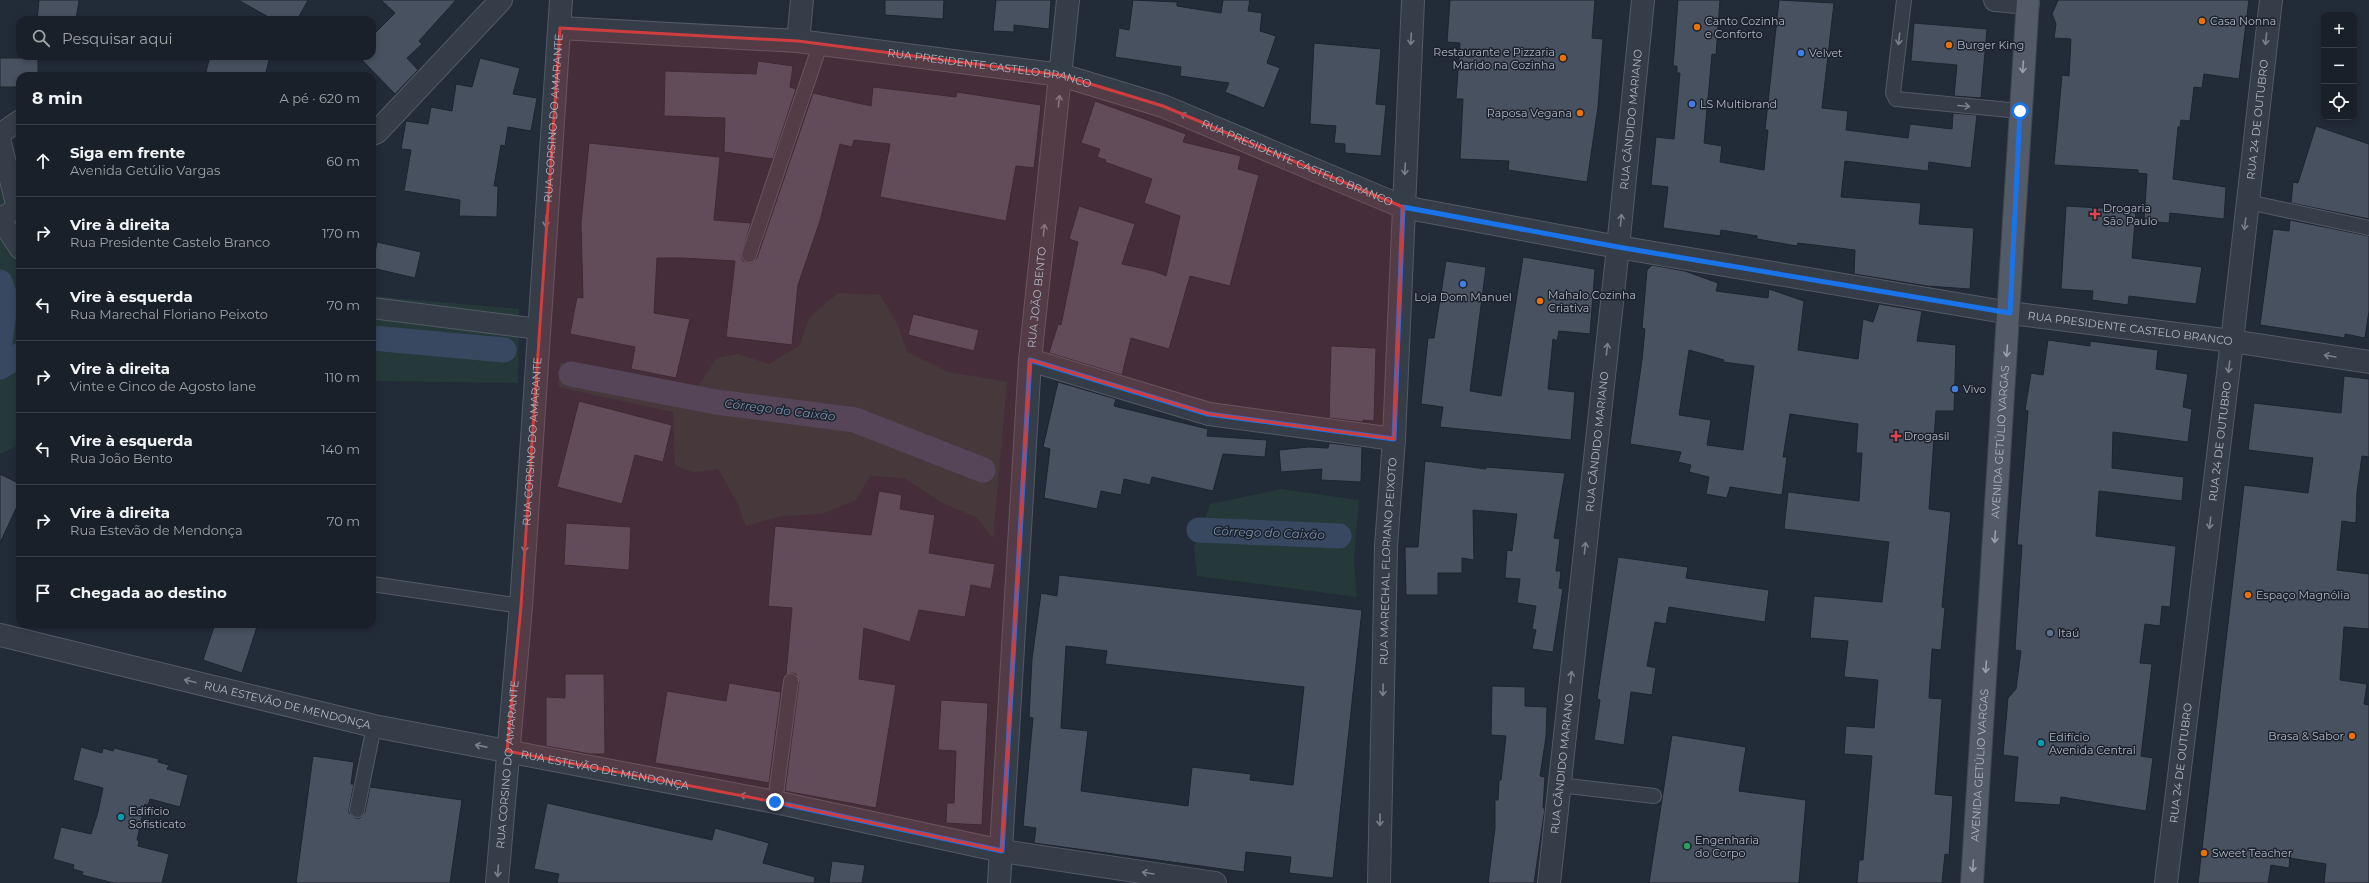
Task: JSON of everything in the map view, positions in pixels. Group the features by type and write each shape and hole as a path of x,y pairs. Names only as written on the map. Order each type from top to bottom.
{"main road":[{"name":"AVENIDA GETÚLIO VARGAS","path":"1972,883 2010,313 2020,111 2028,1"}],"street":[{"path":"376,132 501,0"},
{"name":"RUA CORSINO DO AMARANTE","path":"497,883 507,751 522,606 539,329 560,28 560,0"},
{"path":"798,41 802,0"},
{"name":"RUA JOÃO BENTO","path":"999,883 1030,360 1068,0"},
{"name":"RUA MARECHAL FLORIANO PEIXOTO","path":"1378,883 1386,546 1394,439 1413,0"},
{"name":"RUA CÂNDIDO MARIANO","path":"1549,883 1618,247 1643,0"},
{"path":"1995,0 2028,1"},
{"name":"RUA 24 DE OUTUBRO","path":"2166,883 2232,341 2270,0"},
{"name":"RUA PRESIDENTE CASTELO BRANCO","path":"560,28 798,41 1061,76 1163,106 1403,207 1618,247 2010,313 2232,341 2369,362"},
{"path":"0,134 16,123"},
{"path":"0,139 16,204"},
{"path":"16,209 0,218 16,243"},
{"path":"376,309 539,329"},
{"path":"1030,360 1208,414 1394,439"},
{"name":"RUA ESTEVÃO DE MENDONÇA","path":"0,634 374,726 775,802 1002,851 1215,883"}],"lane":[{"path":"1904,0 1893,93 1896,99 2020,111"},
{"path":"749,255 820,45"},
{"path":"2248,202 2369,228"},
{"path":"376,585 522,606"},
{"path":"775,802 791,681"},
{"path":"357,810 374,726"},
{"path":"1559,785 1654,796"}],"highlighted area":[{"path":"560,28 798,41 1061,75 1163,106 1403,207 1394,439 1209,414 1030,360 1002,851 775,802 507,751 521,606"}],"shaded area":[{"path":"0,180 5,198 16,213 16,447 0,454"},
{"path":"838,293 880,295 898,325 907,352 948,372 1007,382 993,538 976,517 942,503 904,478 870,476 856,500 822,514 781,516 746,526 738,504 718,469 693,472 675,466 673,412 558,387 560,363 695,390 717,358 738,354 769,364 799,346 810,317"},
{"path":"376,296 519,309 518,383 376,381"},
{"path":"1281,489 1359,500 1354,560 1357,597 1197,576 1194,548 1210,504"}],"building":[{"path":"39,0 79,0 77,16 37,16"},
{"path":"238,0 308,0 299,16 267,16"},
{"path":"381,0 456,0 419,41 422,44 407,58 418,70 395,94 376,74 376,72 374,72 362,60 376,60 376,32 395,13"},
{"path":"885,0 944,0 943,19 885,15"},
{"path":"996,0 1051,0 1049,29 1014,25 1014,32 993,31"},
{"path":"1133,0 1177,2 1177,6 1221,13 1223,0 1250,0 1248,11 1262,13 1260,31 1276,36 1267,63 1280,68 1264,108 1225,92 1229,83 1180,76 1181,67 1115,57 1119,28 1129,30"},
{"path":"1450,0 1595,0 1592,38 1603,39 1598,107 1587,182 1508,170 1509,161 1460,159 1463,99 1456,99 1460,43 1447,42"},
{"path":"1678,0 1720,0 1716,55 1712,54 1704,143 1722,146 1720,162 1764,170 1768,130 1765,130 1779,0 1834,3 1822,108 1848,111 1846,130 1908,138 1910,124 1952,129 1953,113 1977,115 1971,168 1929,162 1928,171 1845,161 1841,197 1921,203 1919,224 1974,228 1970,289 1927,286 1854,274 1855,250 1798,243 1797,246 1757,239 1757,236 1721,230 1720,236 1663,228 1668,187 1651,185 1656,137 1674,139 1680,73 1677,73 1677,66 1673,66"},
{"path":"2058,0 2249,0 2239,79 2204,74 2202,88 2194,87 2190,121 2181,120 2180,127 2178,127 2173,179 2226,187 2224,219 2170,213 2169,223 2144,221 2147,174 2138,173 2138,170 2054,165 2062,75 2069,76 2071,39 2054,38 2056,24 2052,14"},
{"name":"Burger King","path":"1914,23 1987,29 1981,98 1954,96 1957,65 1911,61"},
{"path":"1314,43 1381,49 1376,104 1386,105 1381,156 1345,153 1345,144 1334,143 1336,126 1310,124"},
{"path":"0,58 38,60 38,72 16,72 16,87 0,87"},
{"path":"480,58 520,68 513,94 537,98 531,131 508,127 505,146 501,145 494,186 498,186 497,217 459,216 460,200 404,191 411,150 401,149 406,121 428,124 431,107 452,111 456,84 472,87"},
{"path":"209,60 269,60 266,72 206,72"},
{"path":"758,61 793,66 790,87 796,89 773,159 724,152 725,118 664,116 665,71 756,74"},
{"path":"873,87 956,97 957,92 1041,105 1034,168 1016,166 1006,221 880,197 890,144 854,140 852,147 840,144 820,221 798,285 792,345 726,337 735,261 682,258 657,258 654,313 690,319 676,378 631,369 635,347 570,334 577,297 583,298 581,223 589,143 720,157 714,220 751,223 741,256 743,261 751,263 757,258 813,93 871,106"},
{"path":"1095,101 1186,134 1183,142 1241,156 1238,169 1259,175 1230,286 1190,276 1169,349 1131,338 1122,375 1049,353 1058,324 1061,325 1078,242 1069,239 1079,206 1135,224 1122,264 1154,271 1166,276 1180,216 1144,203 1152,179 1105,162 1106,160 1097,157 1100,149 1081,143"},
{"path":"2316,126 2369,144 2369,219 2291,203 2293,182 2298,183"},
{"path":"2066,206 2136,210 2132,258 2202,267 2196,304 2129,296 2128,305 2092,300 2093,291 2061,289"},
{"path":"2290,220 2369,236 2369,311 2365,338 2345,334 2345,338 2260,325 2273,229 2289,231"},
{"path":"377,242 421,252 415,278 376,269"},
{"path":"1523,257 1595,269 1590,334 1559,331 1557,341 1553,339 1548,389 1575,392 1571,440 1440,427 1443,407 1421,404 1428,338 1434,338 1446,261 1486,267 1470,391 1501,396"},
{"path":"1652,265 1685,271 1718,283 1716,291 1768,298 1769,289 1804,301 1798,350 1858,359 1863,319 1873,322 1879,304 1922,311 1917,341 1956,345 1954,411 1936,411 1929,509 1951,512 1942,607 1945,608 1941,650 1932,649 1929,698 1942,699 1935,794 1953,796 1949,855 1945,854 1942,883 1857,883 1859,860 1863,860 1872,756 1844,754 1846,726 1874,728 1878,680 1844,677 1848,641 1810,638 1814,596 1882,602 1889,542 1784,529 1788,492 1859,501 1862,453 1856,453 1858,424 1790,414 1783,457 1787,457 1782,495 1730,487 1727,498 1706,494 1709,477 1689,472 1691,465 1678,462 1681,452 1630,444 1642,360 1645,329 1642,328 1647,270","holes":["1689,350 1724,360 1723,362 1754,366 1743,450 1707,445 1711,420 1679,415"]},
{"path":"913,314 979,330 974,351 908,335"},
{"path":"2048,340 2090,346 2090,341 2158,350 2156,369 2188,374 2183,407 2192,409 2188,442 2113,432 2112,468 2184,477 2182,501 2099,491 2096,536 2176,546 2170,607 2162,606 2160,626 2145,624 2140,663 2152,664 2141,756 2153,758 2146,811 2061,797 2060,805 2014,802 2018,757 2003,755 2008,698 2016,689 2021,651 2015,650 2022,545 2017,545 2028,411 2025,410 2031,373 2043,375"},
{"path":"1331,346 1376,348 1374,421 1363,420 1363,422 1329,418"},
{"path":"2344,376 2369,379 2369,457 2362,456 2357,492 2356,523 2342,521 2337,570 2369,574 2369,629 2344,627 2340,680 2367,684 2364,704 2369,705 2369,883 2324,883 2326,864 2290,858 2289,868 2271,865 2268,883 2198,883 2244,485 2308,493 2313,458 2248,450 2254,403 2341,413"},
{"path":"1058,382 1116,399 1114,406 1208,429 1207,436 1267,440 1265,457 1223,454 1213,491 1152,477 1150,485 1124,479 1121,495 1101,491 1097,509 1044,498 1050,449 1043,447"},
{"path":"579,401 672,425 663,462 635,455 622,504 557,487"},
{"path":"1329,443 1362,447 1361,482 1321,480 1322,469 1281,472 1279,450 1309,447 1328,448"},
{"path":"1425,461 1486,469 1486,467 1565,473 1554,538 1560,539 1556,571 1561,571 1559,588 1563,589 1553,652 1532,649 1536,630 1532,629 1536,606 1517,603 1520,579 1505,578 1507,550 1512,551 1517,514 1473,510 1474,560 1462,558 1462,573 1438,573 1438,595 1406,595 1405,547 1418,547"},
{"path":"0,474 16,482 16,509 0,543"},
{"path":"879,491 902,495 900,509 935,515 929,553 995,564 991,589 971,585 965,617 919,610 910,642 864,628 859,679 896,685 876,808 785,791 799,682 796,674 792,673 786,675 792,608 768,606 775,526 871,535"},
{"path":"566,523 631,527 629,570 564,565"},
{"path":"1618,557 1688,567 1686,578 1769,590 1765,622 1669,607 1666,624 1655,622 1647,666 1656,668 1652,695 1631,692 1624,745 1594,740 1600,700 1597,699"},
{"path":"1059,575 1362,610 1333,878 1289,873 1291,857 1246,852 1244,872 1034,843 1036,828 1023,826 1033,718 1029,717 1032,659 1041,593 1057,596","holes":["1066,646 1107,651 1105,664 1304,687 1293,785 1250,780 1251,774 1192,767 1188,806 1081,791 1088,731 1061,728"]},
{"path":"214,628 257,628 242,673 203,660"},
{"path":"565,674 604,674 605,754 590,754 546,746 546,697 565,698"},
{"path":"729,683 781,692 769,783 655,763 667,691 726,701"},
{"path":"1492,686 1525,687 1525,706 1547,707 1546,737 1540,776 1545,777 1543,808 1545,808 1534,883 1488,883 1495,828 1495,800 1498,800 1499,780 1501,780 1506,736 1491,735"},
{"path":"941,700 988,703 982,825 946,823 947,803 954,803 956,751 938,750"},
{"path":"1672,735 1746,747 1739,791 1806,800 1799,883 1649,883"},
{"name":"Edifício Sofisticato","path":"81,747 102,753 103,748 113,751 114,748 159,759 158,762 169,765 167,769 188,775 180,807 150,799 148,805 145,804 137,840 139,841 138,846 169,854 162,883 114,883 82,875 83,872 73,869 74,865 53,859 61,827 91,834 98,812 103,788 73,780"},
{"path":"313,756 354,762 351,784 354,784 349,813 355,818 360,818 365,812 370,787 462,800 450,883 296,883"},
{"path":"547,803 712,840 715,828 769,843 763,863 815,877 814,883 557,883 559,874 534,869"},
{"path":"832,861 865,865 862,883 829,883"}],"waterway":[{"name":"Córrego do Caixão","path":"0,282 6,299 0,342"},
{"name":"Córrego do Caixão","path":"376,338 504,350"},
{"name":"Córrego do Caixão","path":"0,367 16,357"},
{"name":"Córrego do Caixão","path":"571,374 716,402 855,420 983,470"},
{"name":"Córrego do Caixão","path":"1199,530 1339,536"}],"place":[{"name":"Casa Nonna","path":"2202,21"},
{"name":"Canto Cozinha e Conforto","path":"1697,27"},
{"name":"Burger King","path":"1949,45"},
{"name":"Velvet","path":"1801,53"},
{"name":"Restaurante e Pizzaria Marido na Cozinha","path":"1563,58"},
{"name":"LS Multibrand","path":"1692,104"},
{"name":"Raposa Vegana","path":"1580,113"},
{"name":"Drogaria São Paulo","path":"2095,214"},
{"name":"Loja Dom Manuel","path":"1463,284"},
{"name":"Mahalo Cozinha Criativa","path":"1540,301"},
{"name":"Vivo","path":"1955,389"},
{"name":"Drogasil","path":"1896,436"},
{"name":"Espaço Magnólia","path":"2248,595"},
{"name":"Itaú","path":"2050,633"},
{"name":"Brasa & Sabor","path":"2352,736"},
{"name":"Edifício Avenida Central","path":"2041,743"},
{"name":"Edifício Sofisticato","path":"121,817"},
{"name":"Engenharia do Corpo","path":"1687,846"},
{"name":"Sweet Teacher","path":"2204,853"}],"route":[{"path":"775,802 1002,851 1030,360 1208,414 1394,439 1403,207 1618,247 2010,313 2020,111"}]}
